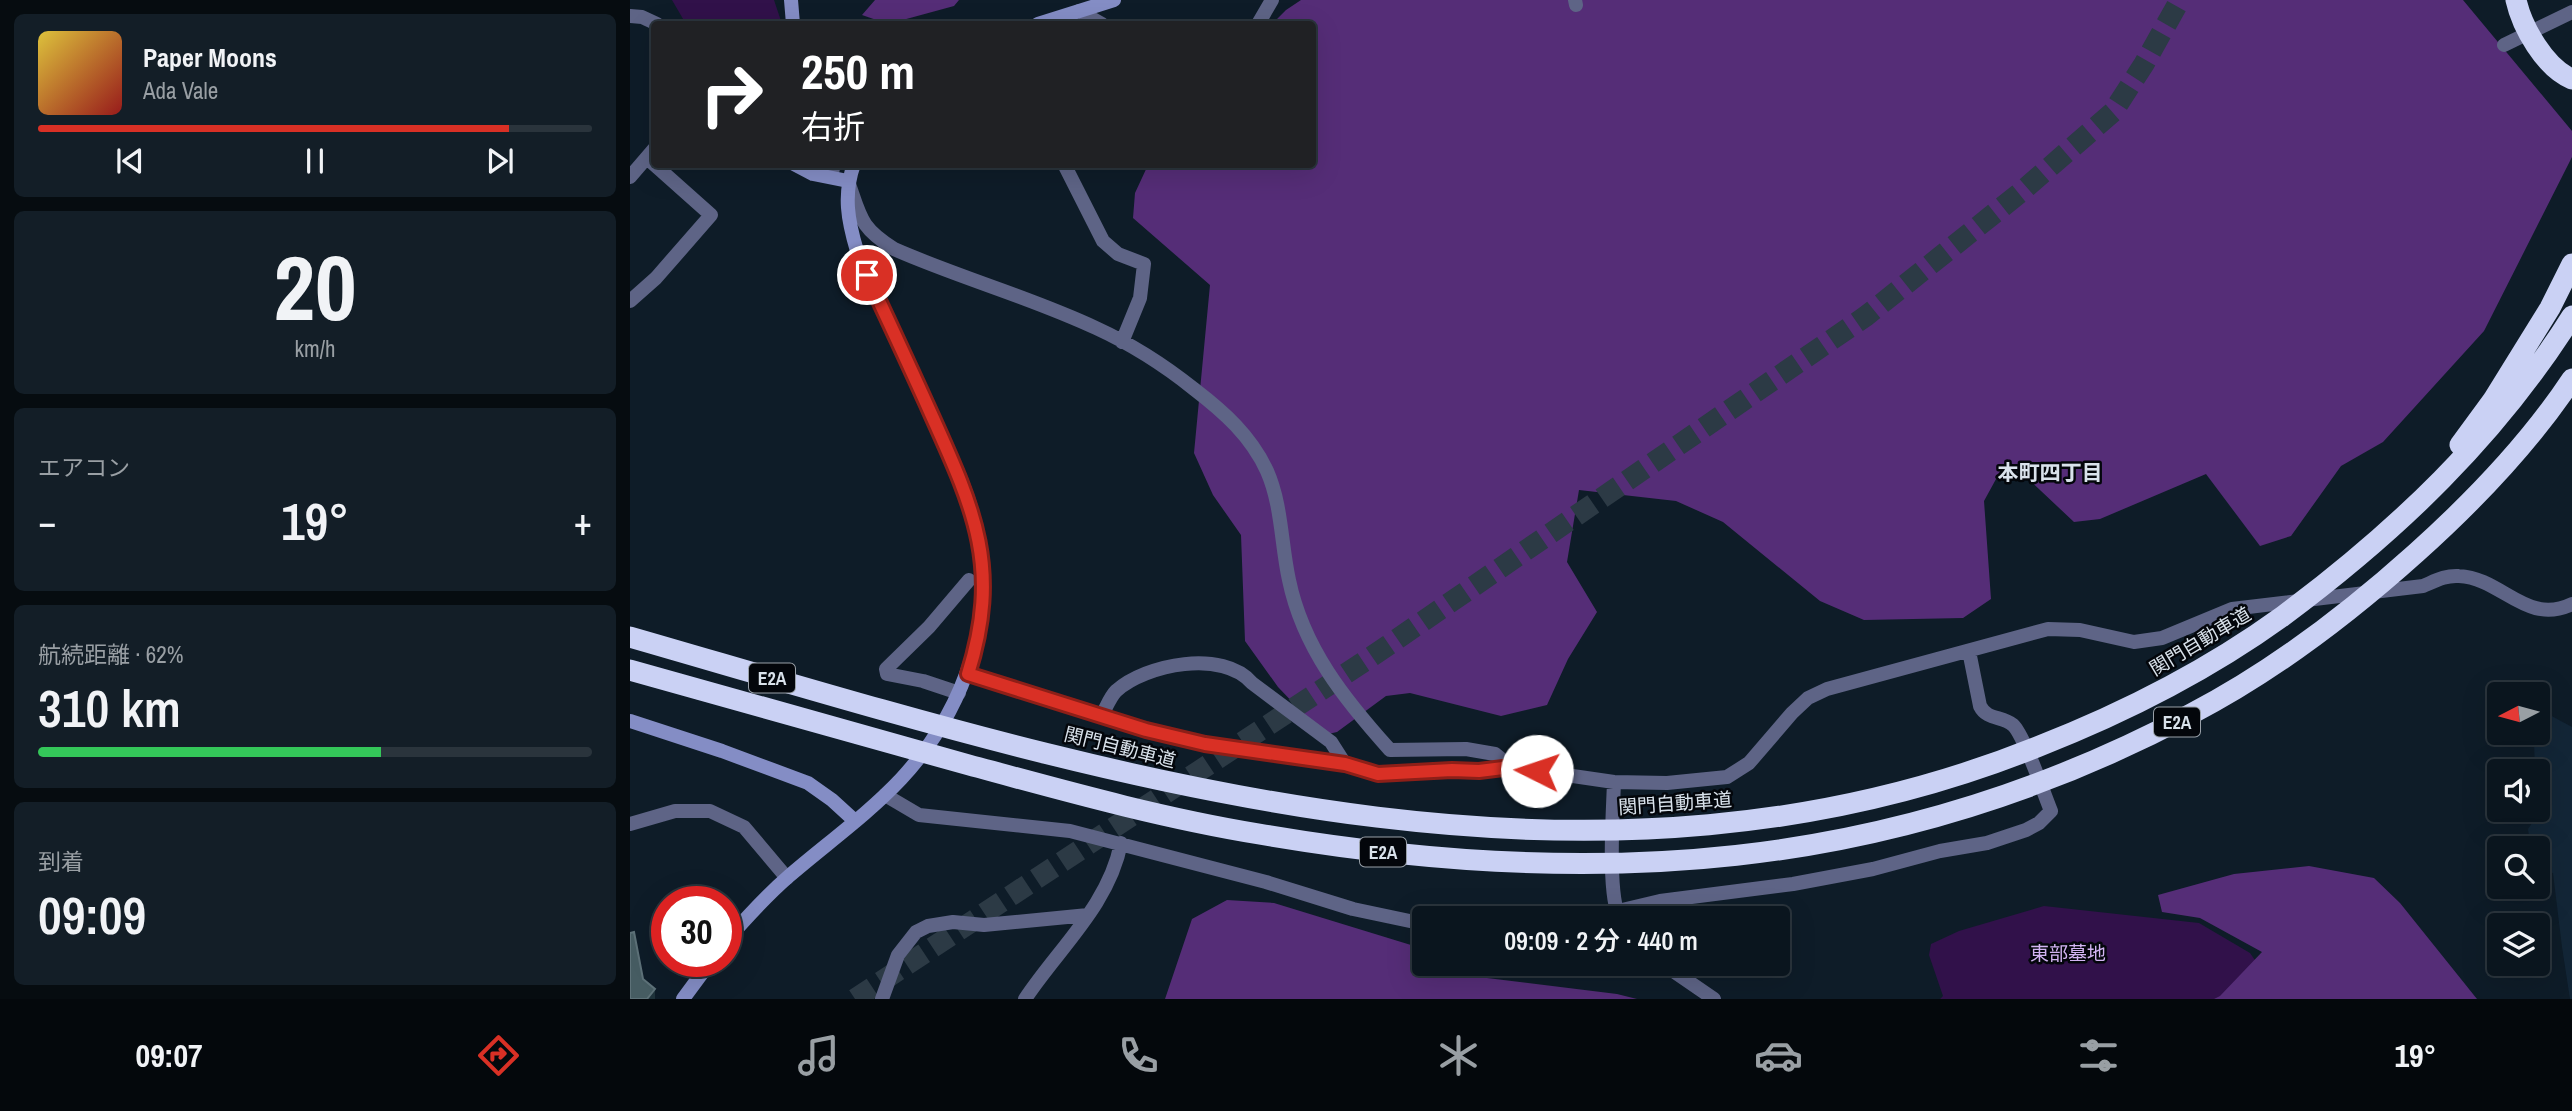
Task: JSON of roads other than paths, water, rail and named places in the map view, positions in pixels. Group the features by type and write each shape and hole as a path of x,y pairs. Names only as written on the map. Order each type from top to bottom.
{"highway":[{"path":"2516,0 2528,33 2540,50 2572,79"},
{"path":"2365,551 2452,456 2493,400 2550,307 2572,264"},
{"name":"関門自動車道","path":"630,637 958,731 1261,802 1432,824 1519,830 1650,829 1735,823 1828,810 1937,784 1984,768 2132,707 2193,675 2253,638 2365,551 2431,492 2497,422 2530,379 2572,316"},
{"name":"E2A","path":"630,670 1087,797 1188,820 1332,846 1426,857 1573,866 1650,864 1733,857 1831,843 1945,816 2082,767 2148,738 2271,668 2331,625 2386,580 2470,503 2524,443 2572,379"}],"street":[{"path":"791,0 793,21"},
{"path":"1047,21 1114,0"},
{"path":"1260,21 1272,0"},
{"path":"1079,11 1097,21"},
{"path":"2504,46 2572,12"},
{"path":"630,16 651,21"},
{"path":"630,177 651,153"},
{"path":"630,301 656,278 711,215 666,168"},
{"path":"802,168 813,174 833,171 848,181 864,225 875,237 894,248 1094,327 1168,369 1233,420 1258,453 1275,492 1289,580 1304,627 1335,684 1351,706 1390,750 1466,749 1495,754 1511,767"},
{"path":"742,924 786,878 885,795 925,751 968,674 984,595 976,522 955,467 857,251 846,209 848,181 853,168"},
{"path":"1066,168 1103,242 1118,254 1144,264 1140,298 1122,342"},
{"path":"968,674 1146,730 1205,744 1345,764 1378,774 1479,771 1511,767 1614,782 1667,783 1727,778 1749,763 1808,698 1827,689 2048,629 2080,630 2143,642 2162,638 2232,609 2423,586 2440,578 2454,576 2476,579 2541,611 2557,610 2572,604"},
{"path":"958,693 922,681 887,674 886,669 929,627 969,580"},
{"path":"1645,906 1660,901 1793,884 1873,869 1940,851 2013,836 2039,823 2051,811 2020,737 2012,725 1989,716 1980,706 1969,651"},
{"path":"1102,715 1115,692 1164,666 1198,664 1224,667 1246,676 1331,742 1345,764"},
{"path":"630,721 808,783 855,821"},
{"path":"1614,782 1613,888 1616,906"},
{"path":"885,795 919,815 1070,831 1266,882 1353,909 1412,921"},
{"path":"630,824 675,811 710,811 744,827 786,878"},
{"path":"1025,999 1088,915 1117,862 1121,843"},
{"path":"882,999 898,955 916,932 928,926 953,922 984,925 1088,915"},
{"path":"1680,976 1714,999"},
{"path":"683,999 699,977"}],"tunnel":[{"path":"855,999 1371,657 1866,316 2021,192 2113,112 2180,0"}],"district":[{"name":"本町四丁目","path":"2050,472"}],"park label":[{"name":"東部墓地","path":"2068,953"}]}
